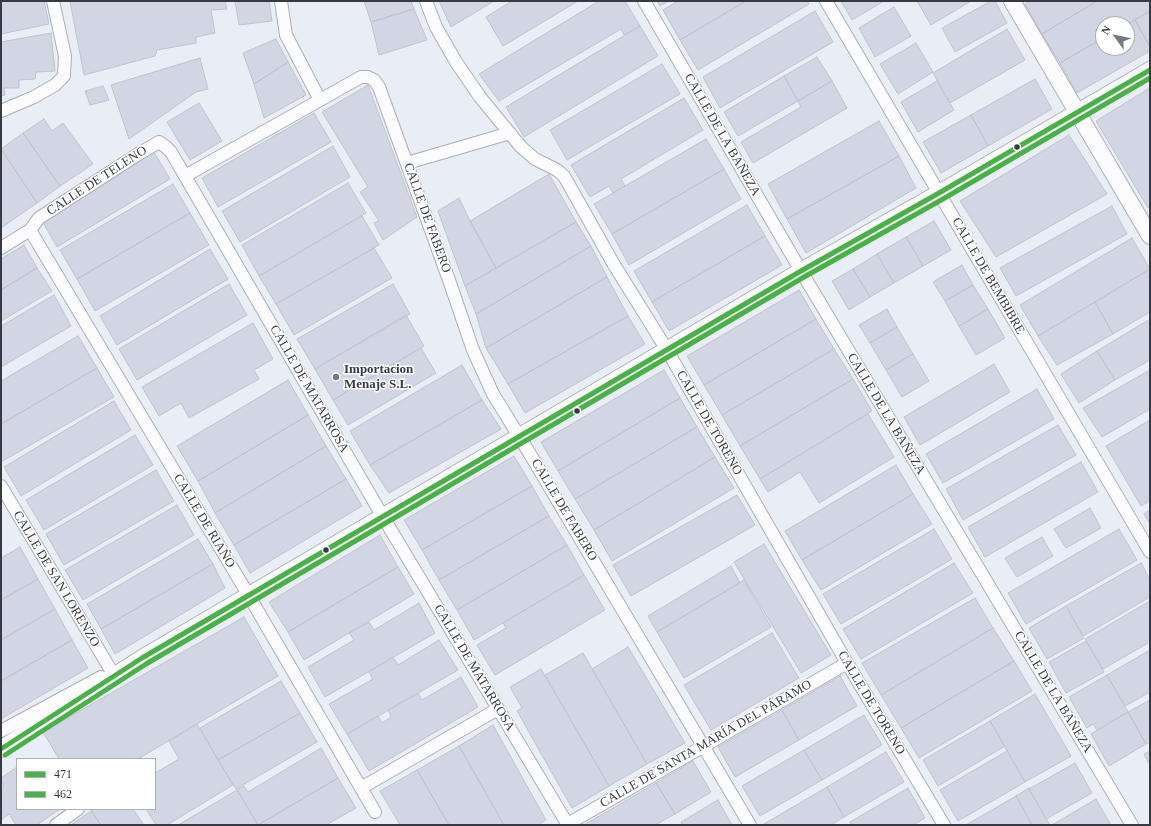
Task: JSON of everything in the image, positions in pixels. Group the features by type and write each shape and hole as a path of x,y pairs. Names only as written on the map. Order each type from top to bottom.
{"street":[{"path":"1,111 34,97 55,85 64,76 65,56 53,1"},
{"path":"185,176 320,100 286,35 281,1"},
{"name":"CALLE DE TORENO","path":"426,1 436,27 456,62 480,98 521,147 535,159 557,170 564,176 613,263 667,350 847,662 944,825"},
{"name":"CALLE DE LA BAÑEZA","path":"644,1 801,271 1132,825"},
{"name":"CALLE DE BEMBIBRE","path":"826,1 1150,552"},
{"path":"1012,1 1150,236"},
{"path":"1,749 142,658 801,271 1078,113 1150,70"},
{"name":"CALLE DE FABERO","path":"320,100 361,77 368,77 374,80 379,87 449,280 472,350 493,394 750,825"},
{"path":"407,163 510,133"},
{"name":"CALLE DE TELENO","path":"1,248 30,230 39,218 159,142 171,152 185,176"},
{"name":"CALLE DE MATARROSA","path":"185,176 383,517 567,825"},
{"name":"CALLE DE RIAÑO","path":"30,230 249,596 375,812"},
{"name":"CALLE DE SAN LORENZO","path":"1,486 112,672"},
{"path":"1,731 112,672 142,658"},
{"name":"CALLE DE SANTA MARÍA DEL PÁRAMO","path":"567,825 847,662"},
{"path":"361,788 498,709"},
{"path":"56,825 77,810"}],"building":[{"path":"1,1 44,1 49,24 1,34"},
{"path":"70,1 225,1 227,9 211,10 215,33 196,37 196,43 157,50 155,56 84,75"},
{"path":"235,1 269,1 272,21 239,25"},
{"path":"364,1 411,1 414,9 371,22"},
{"path":"439,1 494,1 451,27"},
{"path":"512,1 578,1 503,46 486,17"},
{"path":"599,1 625,1 640,26 624,35 621,29 499,101 479,74"},
{"path":"657,1 669,1 660,6"},
{"path":"678,1 746,1 680,40 663,10"},
{"path":"746,1 807,1 809,4 698,70 680,40"},
{"path":"841,1 884,1 852,20"},
{"path":"917,1 971,1 931,25"},
{"path":"991,1 995,1 1007,23 955,52 942,28"},
{"path":"1030,1 1097,1 1042,34 1025,4"},
{"path":"1097,1 1150,1 1150,11 1135,19 1135,16 1095,16 1095,43 1060,63 1042,34"},
{"path":"894,7 911,36 875,57 859,28"},
{"path":"414,9 427,40 379,55 371,22"},
{"path":"815,11 833,42 720,108 703,77"},
{"path":"1150,11 1150,47 1135,20"},
{"path":"1135,20 1150,47 1150,51 1077,93 1060,63 1095,43 1095,56 1135,56"},
{"path":"640,26 658,56 524,137 506,107"},
{"path":"1007,29 1025,60 950,103 933,73"},
{"path":"51,33 55,71 36,72 35,79 19,80 19,88 4,88 5,95 1,96 1,42"},
{"path":"276,39 288,62 254,84 243,53"},
{"path":"916,43 933,72 898,94 880,64"},
{"path":"817,57 832,81 798,101 784,76"},
{"path":"200,58 208,89 196,92 129,139 111,85"},
{"path":"288,62 306,95 264,118 254,84"},
{"path":"662,64 680,94 567,160 550,130"},
{"path":"784,76 798,101 738,136 724,112"},
{"path":"1035,79 1052,109 988,146 971,115"},
{"path":"832,81 847,108 753,163 741,142 801,107 798,101"},
{"path":"937,81 954,110 918,132 901,102"},
{"path":"368,85 417,217 383,240 374,223 379,221 360,192 368,187 322,112"},
{"path":"103,86 109,100 90,105 85,91"},
{"path":"1148,89 1150,92 1150,207 1148,208 1096,121"},
{"path":"684,98 703,130 621,179 625,186 613,193 609,186 590,197 571,165"},
{"path":"199,103 222,141 190,160 167,122"},
{"path":"314,113 331,142 218,207 202,178"},
{"path":"971,115 988,146 941,173 923,142"},
{"path":"44,119 52,131 63,123 93,164 60,186 23,133"},
{"path":"879,121 899,156 787,219 768,184"},
{"path":"23,133 60,186 37,203 1,149"},
{"path":"1069,135 1107,194 996,257 960,201"},
{"path":"706,139 724,169 612,234 594,204"},
{"path":"333,146 350,177 240,242 222,211"},
{"path":"1,149 37,203 1,228"},
{"path":"154,152 170,179 57,247 41,219"},
{"path":"899,156 916,188 806,253 787,219"},
{"path":"724,169 741,199 629,265 612,234"},
{"path":"549,174 576,222 496,268 470,221"},
{"path":"348,183 366,213 259,276 242,245"},
{"path":"173,184 190,213 77,279 60,250"},
{"path":"459,198 496,268 465,286 438,211"},
{"path":"747,205 765,236 652,302 634,271"},
{"path":"1112,206 1127,234 1016,296 1000,268"},
{"path":"190,213 209,245 95,311 77,279"},
{"path":"362,216 379,245 276,304 259,276"},
{"path":"934,221 951,250 923,266 906,237"},
{"path":"576,222 591,246 476,314 465,286"},
{"path":"765,236 782,265 669,331 652,302"},
{"path":"906,237 923,266 894,283 877,254"},
{"path":"1132,238 1150,269 1038,336 1020,305"},
{"path":"24,245 37,268 1,290 1,259"},
{"path":"591,246 607,277 486,348 476,314"},
{"path":"374,248 392,278 294,335 276,304"},
{"path":"210,249 228,279 117,345 100,316"},
{"path":"877,254 894,283 870,297 853,269"},
{"path":"962,265 973,285 945,301 933,282"},
{"path":"37,268 52,291 1,321 1,290"},
{"path":"853,269 870,297 849,310 832,281"},
{"path":"1150,269 1150,312 1113,334 1095,302"},
{"path":"607,277 628,316 508,384 486,348"},
{"path":"229,284 247,315 137,380 119,349"},
{"path":"393,284 410,314 315,369 297,339"},
{"path":"973,285 988,309 959,326 945,301"},
{"path":"799,290 816,319 704,385 687,356"},
{"path":"54,295 71,326 1,367 1,326"},
{"path":"1095,302 1113,334 1057,365 1038,336"},
{"path":"887,309 897,327 870,343 859,325"},
{"path":"988,309 1005,338 976,355 959,326"},
{"path":"406,315 424,346 333,400 315,369"},
{"path":"628,316 645,344 525,413 508,384"},
{"path":"816,319 834,349 722,415 704,385"},
{"path":"1150,319 1150,360 1115,380 1097,351"},
{"path":"253,323 273,359 254,370 259,379 189,418 181,403 159,416 142,387"},
{"path":"897,327 913,354 886,370 870,343"},
{"path":"78,336 97,368 1,424 1,381"},
{"path":"421,348 436,373 348,425 333,400"},
{"path":"834,349 853,379 740,446 722,415"},
{"path":"1097,351 1115,380 1079,403 1061,374"},
{"path":"913,354 929,381 902,397 886,370"},
{"path":"994,364 1010,392 920,445 904,417"},
{"path":"462,365 482,400 370,465 350,431"},
{"path":"97,368 114,397 1,462 1,424"},
{"path":"664,370 680,398 558,471 541,442"},
{"path":"1150,370 1150,409 1102,437 1083,408"},
{"path":"853,379 872,411 760,479 740,446"},
{"path":"288,380 308,415 198,481 177,446"},
{"path":"1037,389 1054,419 943,483 926,454"},
{"path":"680,398 697,427 575,499 558,471"},
{"path":"482,400 501,429 389,493 370,465"},
{"path":"114,401 131,430 21,496 4,467"},
{"path":"868,414 894,457 819,503 800,472 768,492 760,479"},
{"path":"308,415 326,446 215,513 198,481"},
{"path":"1150,420 1150,501 1141,506 1106,446"},
{"path":"1058,425 1076,455 963,520 946,489"},
{"path":"697,427 715,457 594,530 575,499"},
{"path":"135,435 153,465 44,530 26,500"},
{"path":"326,446 346,479 234,545 215,513"},
{"path":"514,456 532,486 422,550 404,520"},
{"path":"715,457 734,488 612,561 594,530"},
{"path":"1081,462 1098,492 985,557 968,527"},
{"path":"896,465 913,494 802,560 785,531"},
{"path":"156,470 174,501 64,565 46,534"},
{"path":"346,479 362,506 250,573 234,545"},
{"path":"532,486 549,516 439,580 422,550"},
{"path":"913,494 932,524 821,590 802,560"},
{"path":"737,495 755,525 631,596 613,565"},
{"path":"177,505 194,535 83,600 65,570"},
{"path":"1090,508 1101,528 1066,548 1054,529"},
{"path":"1150,510 1150,524 1144,514"},
{"path":"549,516 567,545 457,610 439,580"},
{"path":"934,529 952,559 841,624 823,594"},
{"path":"1119,529 1137,560 1026,624 1008,593"},
{"path":"380,535 398,567 288,632 269,602"},
{"path":"1042,537 1053,556 1017,577 1005,558"},
{"path":"198,539 213,564 101,629 87,604"},
{"path":"764,544 831,655 801,673 734,562"},
{"path":"567,545 584,575 474,640 457,610"},
{"path":"20,547 38,579 1,600 1,558"},
{"path":"954,563 973,593 861,659 843,629"},
{"path":"1141,563 1150,580 1150,597 1083,636 1066,606"},
{"path":"213,564 225,588 115,654 101,629"},
{"path":"731,566 740,583 657,632 648,616"},
{"path":"398,567 414,594 304,660 288,632"},
{"path":"584,575 605,610 495,675 477,645 506,628 503,623"},
{"path":"38,579 55,609 1,640 1,600"},
{"path":"744,580 771,627 684,678 657,632"},
{"path":"975,598 993,628 881,695 862,663"},
{"path":"1150,601 1150,642 1103,669 1085,639"},
{"path":"419,603 435,633 325,697 308,667 354,640 349,633 369,622 374,630"},
{"path":"1066,606 1084,638 1047,659 1029,628"},
{"path":"55,609 72,640 1,681 1,640"},
{"path":"244,617 278,676 140,758 58,758 43,732"},
{"path":"993,628 1014,661 901,728 881,695"},
{"path":"772,633 799,678 711,730 684,685"},
{"path":"72,640 88,668 1,719 1,681"},
{"path":"439,640 458,670 347,734 329,704 373,679 369,672 393,657 398,665"},
{"path":"1086,641 1104,672 1066,693 1049,662"},
{"path":"628,647 685,743 647,764 592,669"},
{"path":"1150,650 1150,692 1125,706 1107,675"},
{"path":"583,653 647,764 609,786 545,675"},
{"path":"1014,661 1032,691 919,758 901,728"},
{"path":"541,669 609,786 572,808 517,711 522,708 510,687"},
{"path":"1107,675 1128,712 1097,730 1093,724 1087,728 1069,697"},
{"path":"840,676 857,706 799,740 782,710"},
{"path":"461,677 478,707 369,771 347,734 378,716 382,723 391,717 388,710 418,693 422,700"},
{"path":"281,681 300,713 218,760 200,728"},
{"path":"1035,694 1071,756 1025,782 990,721"},
{"path":"1150,700 1150,742 1146,744 1128,712"},
{"path":"782,710 799,740 735,777 718,747"},
{"path":"1128,712 1146,744 1109,766 1091,734"},
{"path":"300,713 317,742 236,789 218,760"},
{"path":"864,715 882,745 822,780 804,750"},
{"path":"990,721 1005,746 938,786 923,760"},
{"path":"197,724 233,785 167,825 156,825 147,810 156,810 156,772 179,759 169,741"},
{"path":"493,725 546,820 538,825 504,825 459,746"},
{"path":"459,746 504,825 449,825 417,770"},
{"path":"321,748 338,778 258,825 237,790 244,786 248,792"},
{"path":"804,750 822,780 760,816 742,786"},
{"path":"1007,751 1025,782 958,821 940,790"},
{"path":"1150,751 1150,765 1144,754"},
{"path":"886,752 904,782 844,817 827,787"},
{"path":"693,761 711,792 675,814 656,783"},
{"path":"1075,763 1092,793 1046,819 1029,789"},
{"path":"16,768 16,810 59,810 37,825 16,825 9,814 1,820 1,788 4,786 1,782 1,778"},
{"path":"417,770 449,825 400,825 380,791"},
{"path":"338,778 356,808 326,825 258,825"},
{"path":"656,783 675,814 655,825 584,825"},
{"path":"827,787 844,817 831,825 764,824"},
{"path":"908,788 925,818 913,825 851,825 850,822"},
{"path":"1029,788 1050,825 1032,825 1016,796"},
{"path":"237,790 258,825 178,825"},
{"path":"1016,796 1032,825 966,825"},
{"path":"1096,799 1111,825 1052,825"},
{"path":"718,800 732,825 682,825 681,822"},
{"path":"134,810 144,825 101,825 91,811"},
{"path":"91,811 101,825 71,825"}],"transit line":[{"name":"471","path":"1,749 142,658 801,271 939,193 1150,70"},
{"name":"462","path":"5,755 146,664 804,277 943,199 1150,78"}],"place":[{"name":"Importacion Menaje S.L.","path":"336,377"}]}
